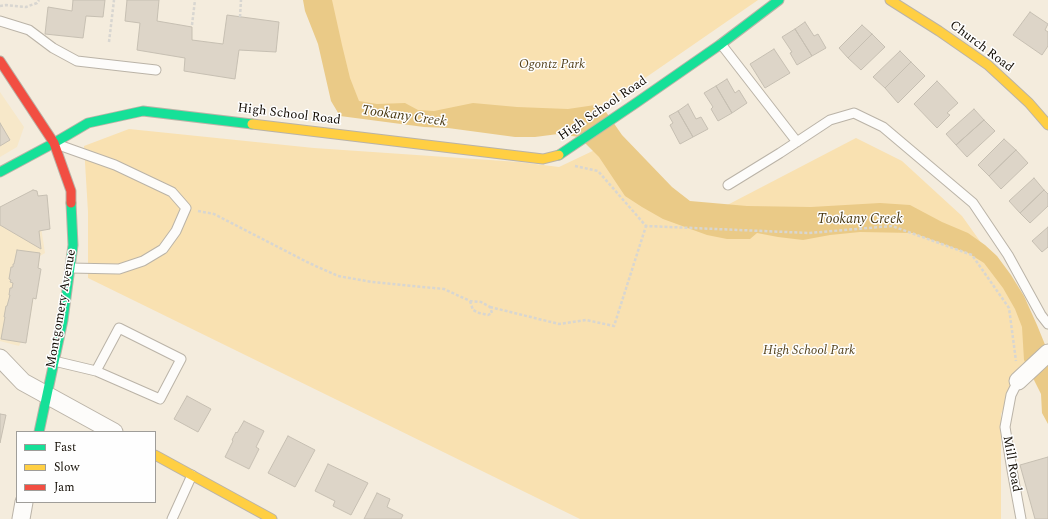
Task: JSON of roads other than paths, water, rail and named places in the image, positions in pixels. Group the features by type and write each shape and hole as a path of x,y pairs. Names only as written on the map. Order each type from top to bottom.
{"street":[{"name":"High School Road","path":"0,172 54,144 88,123 143,110 543,159 558,155 636,103 721,44 779,0"},
{"name":"Church Road","path":"890,0 939,31 988,65 1029,103 1048,125"},
{"name":"Montgomery Avenue","path":"1,63 54,144 71,191 73,245 70,268 63,320 39,431"},
{"name":"Mill Road","path":"1017,373 1048,353"},
{"path":"0,358 23,382 112,431"},
{"path":"156,456 272,519"},
{"path":"21,519 24,503"}],"lane":[{"path":"0,21 29,30 53,48 77,61 156,70"},
{"path":"721,44 797,142"},
{"path":"728,185 830,120 854,113 883,127 973,203 1008,256 1041,315 1048,324"},
{"path":"54,144 115,165 172,192 186,208 176,231 163,249 143,262 119,269 70,268"},
{"path":"54,361 96,371 160,399 181,359 118,328 96,371"},
{"name":"Mill Road","path":"1017,373 1005,427 1021,519"},
{"path":"172,519 192,475"}],"water":[{"name":"Tookany Creek","path":"303,0 332,0 350,78 359,101 377,104 405,103 418,110 434,111 473,103 517,107 568,109 595,105 606,112 622,135 672,187 690,201 747,206 811,207 880,203 910,205 942,222 968,233 997,256 1024,296 1037,325 1048,352 1048,424 1042,413 1041,394 1024,360 1022,327 1015,309 1003,288 984,263 968,253 913,233 860,232 803,240 757,233 750,239 727,239 707,235 663,219 625,196 599,157 579,137 558,134 535,137 515,137 340,116 331,101 318,44 305,11"}],"park label":[{"name":"Ogontz Park","path":"552,65"},
{"name":"High School Park","path":"809,351"}]}
